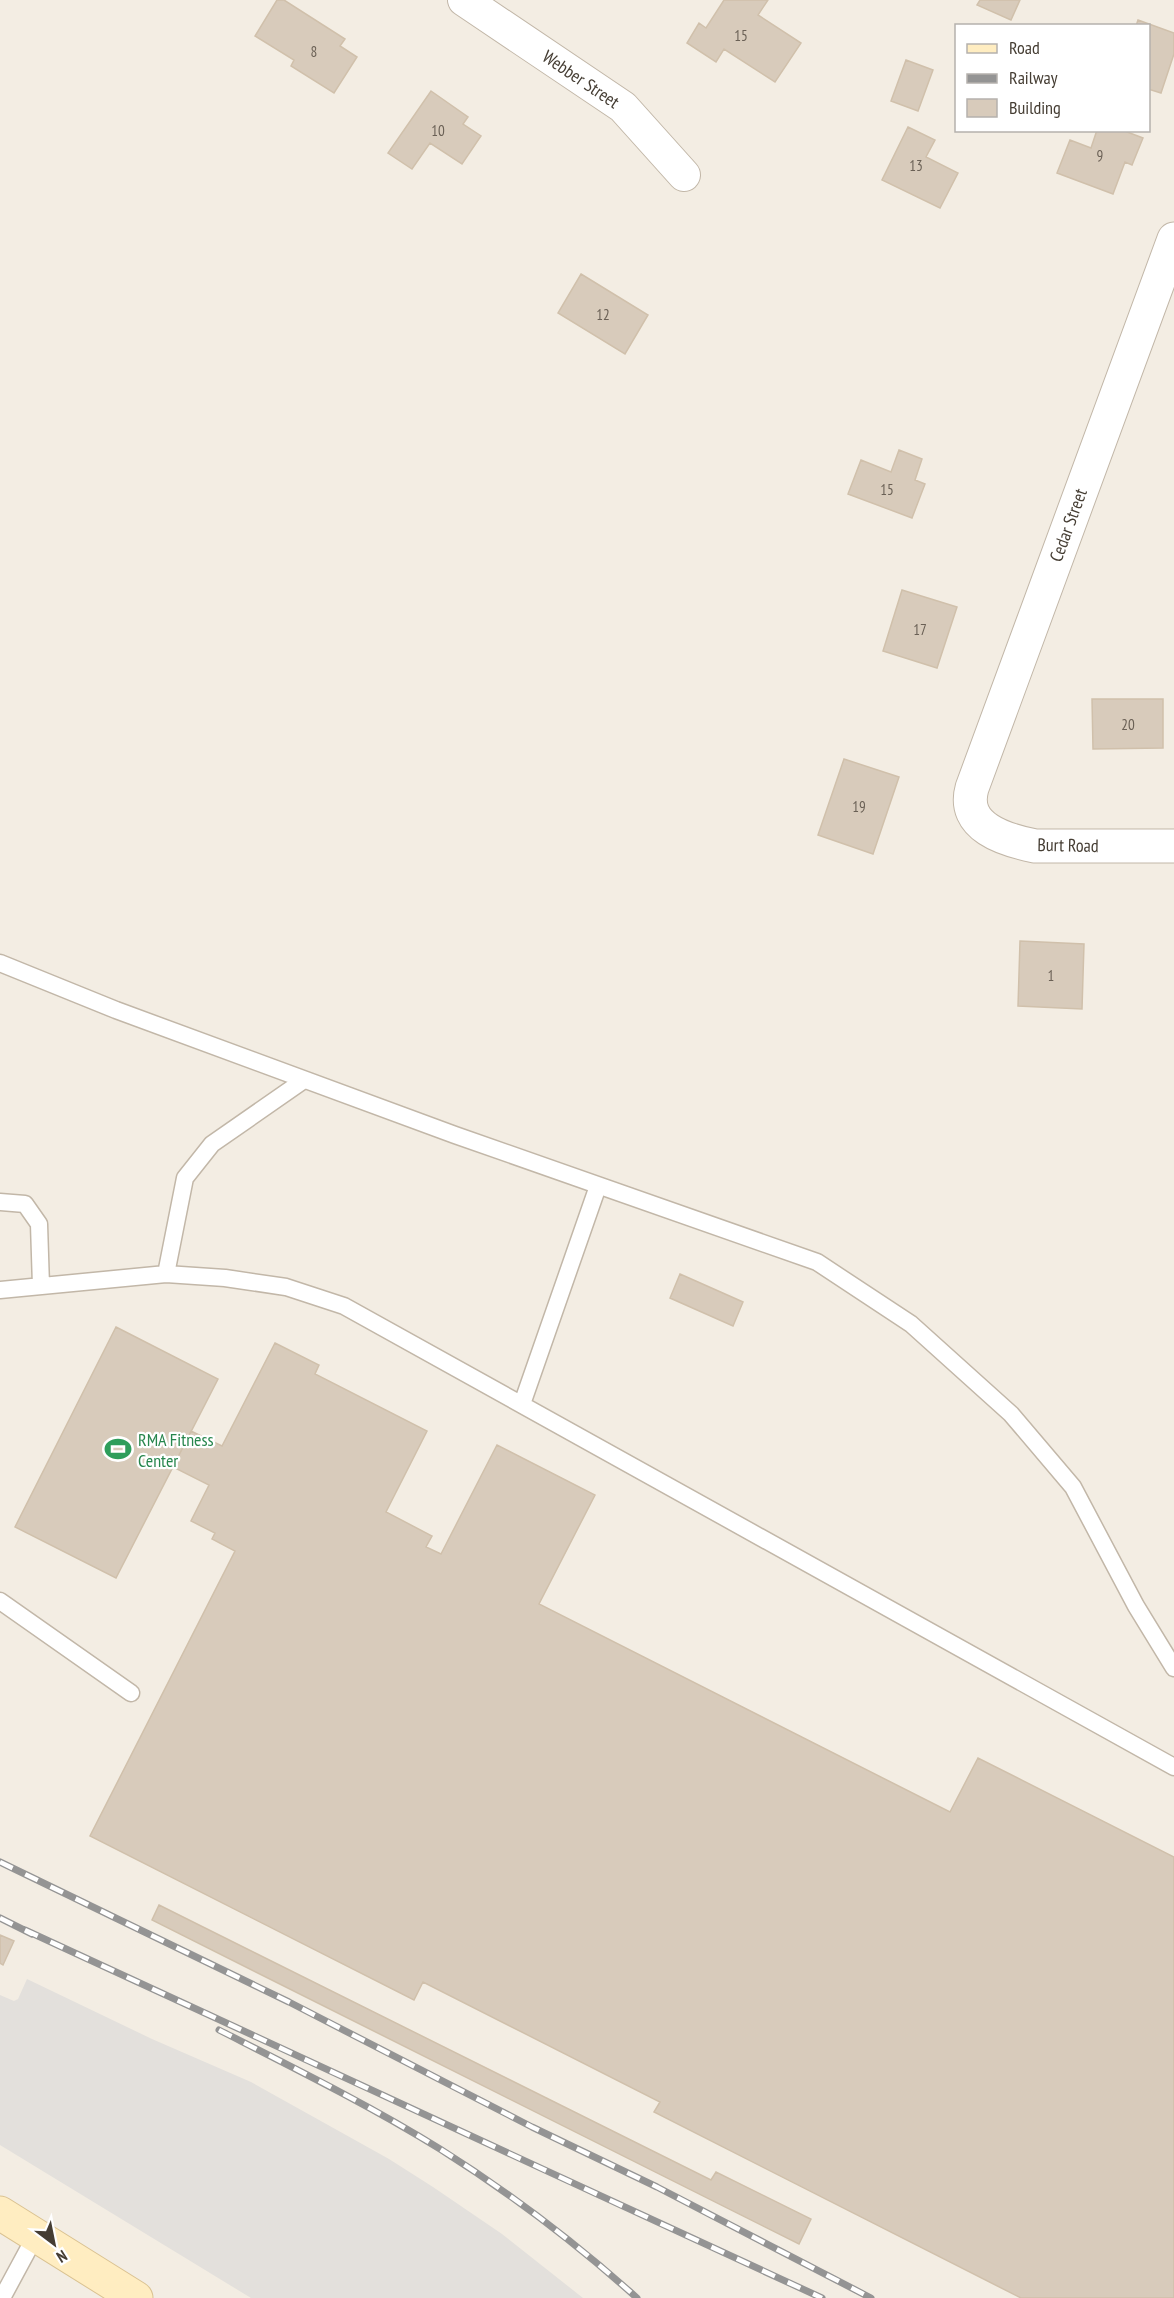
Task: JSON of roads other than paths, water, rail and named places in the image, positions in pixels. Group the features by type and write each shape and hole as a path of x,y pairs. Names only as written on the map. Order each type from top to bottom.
{"main road":[{"path":"0,2213 136,2298"}],"street":[{"name":"Webber Street","path":"464,0 623,107 684,175"},
{"name":"Cedar Street","path":"972,812 969,802 972,788 1174,239"},
{"name":"Burt Road","path":"972,812 984,826 1002,837 1035,846 1174,846"}],"lane":[{"path":"0,963 116,1010 304,1080 816,1262 911,1324 1011,1414 1073,1487 1136,1606 1174,1668"},
{"path":"166,1274 185,1178 212,1144 304,1080"},
{"path":"522,1404 598,1186"},
{"path":"0,1202 25,1204 39,1224 41,1286"},
{"path":"0,1290 166,1274 225,1278 286,1287 344,1305 1174,1767"},
{"path":"0,1601 131,1693"},
{"path":"2,2298 36,2235"}],"railway":[{"path":"0,1862 289,2002 532,2127 657,2187 871,2298"},
{"path":"0,1918 32,1934"},
{"path":"25,1930 822,2298"},
{"path":"219,2030 359,2102 440,2149 542,2219 637,2298"}],"place":[{"name":"RMA Fitness Center","path":"118,1449"}]}
